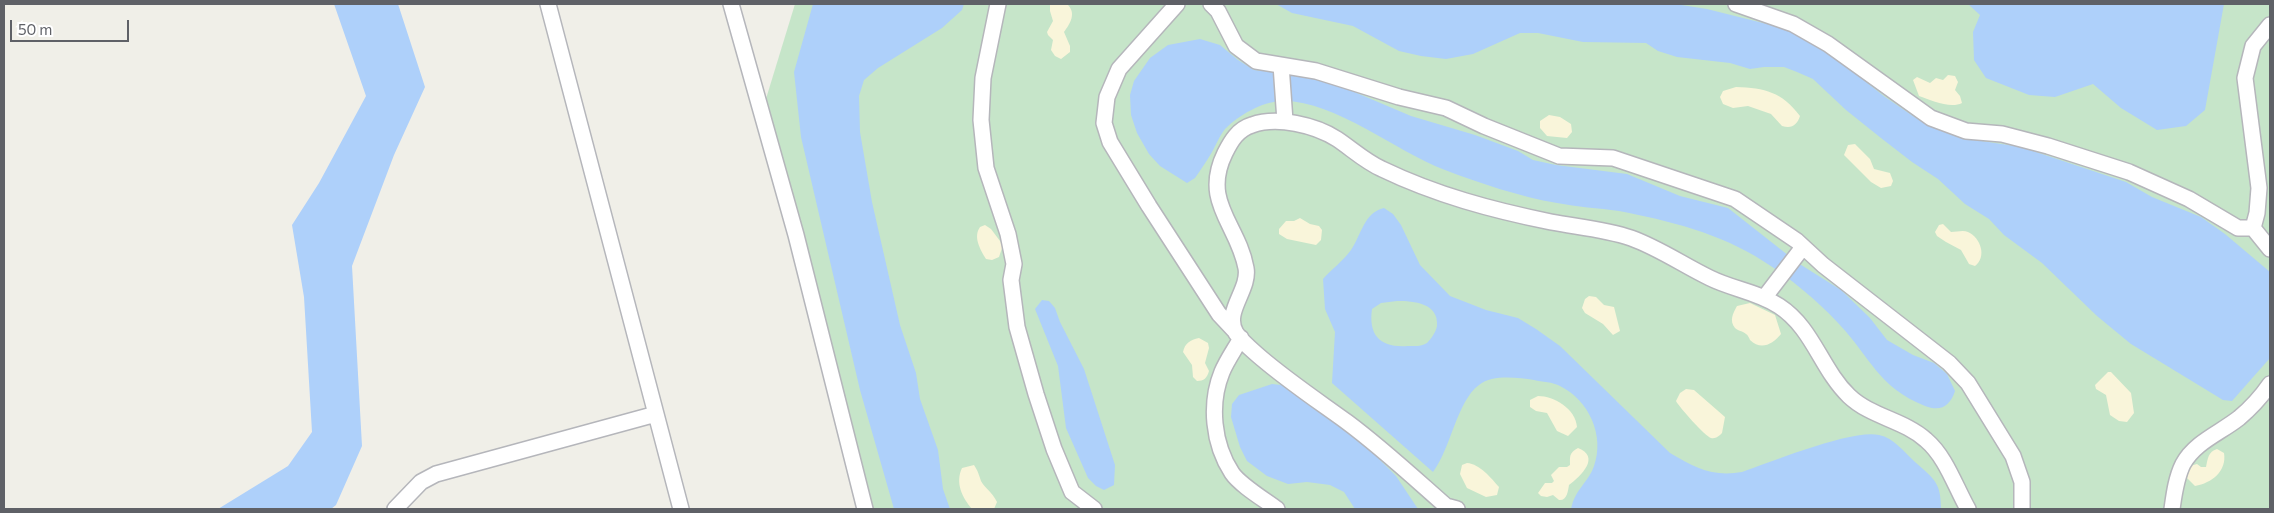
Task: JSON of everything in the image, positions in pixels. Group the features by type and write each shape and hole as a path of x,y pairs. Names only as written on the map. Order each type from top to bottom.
{"street":[{"path":"548,4 681,509"},
{"path":"731,4 796,235 865,509"},
{"path":"998,4 983,78 981,120 986,168 1008,234 1014,264 1011,280 1017,327 1036,394 1054,449 1072,492 1094,509"},
{"path":"1177,4 1119,69 1106,97 1104,123 1110,142 1148,206 1214,307 1238,334 1282,376 1384,450 1446,506 1457,509"},
{"path":"1211,4 1218,11 1236,46 1256,61 1281,67 1316,71 1400,98 1446,108 1484,126 1559,156 1612,158 1646,171 1735,198 1823,264 1949,364 1968,383 2013,456 2022,482 2022,509"},
{"path":"1736,4 1793,24 1828,44 1931,118 1966,131 2002,134 2048,146 2129,172 2189,199 2238,228 2253,228"},
{"path":"2253,228 2257,213 2259,188 2245,78 2253,46 2270,25"},
{"path":"1281,67 1285,117"},
{"path":"1278,509 1233,474 1221,447 1214,419 1216,397 1222,372 1238,334 1233,312 1244,289 1247,273 1241,247 1223,214 1216,194 1220,163 1232,138 1251,125 1285,117 1332,136 1379,168 1472,205 1630,238 1677,259 1712,279 1765,297 1778,305 1808,334 1837,383 1852,399 1876,414 1924,438 1938,452 1968,509"},
{"path":"2253,228 2270,249"},
{"path":"1765,297 1802,249"},
{"path":"2172,509 2183,464 2201,443 2238,418 2261,397 2270,384"},
{"path":"396,509 421,482 436,474 656,414"}],"green space":[{"path":"795,4 2270,4 2270,509 871,509 765,102"}],"sand":[{"path":"1050,4 1067,4 1072,11 1070,22 1064,32 1070,46 1070,52 1061,59 1055,56 1051,50 1053,40 1047,32 1053,21"},
{"path":"1948,75 1955,76 1958,82 1955,90 1960,96 1962,103 1952,105 1935,102 1919,96 1913,80 1917,77 1930,83 1936,78 1943,80"},
{"path":"1736,87 1764,90 1772,93 1786,101 1800,116 1799,119 1794,126 1786,127 1782,126 1771,114 1748,106 1733,108 1723,104 1720,97 1723,91"},
{"path":"1549,115 1560,117 1571,124 1572,132 1567,138 1547,136 1540,128 1540,121"},
{"path":"1855,144 1870,159 1874,169 1890,173 1893,181 1891,186 1881,188 1871,182 1844,155 1848,145"},
{"path":"1300,218 1310,224 1319,226 1322,230 1321,240 1316,245 1287,239 1279,234 1279,229 1286,221 1294,221"},
{"path":"1943,224 1951,232 1966,231 1973,235 1981,248 1981,258 1975,266 1969,264 1961,250 1937,236 1935,232 1939,225"},
{"path":"985,225 991,229 1003,245 999,257 992,260 986,259 977,239 980,227"},
{"path":"1589,296 1596,297 1604,305 1614,307 1620,331 1613,335 1603,324 1585,313 1582,308 1585,299"},
{"path":"1750,303 1775,315 1781,334 1767,345 1763,346 1754,343 1747,334 1736,329 1732,323 1732,317 1737,306"},
{"path":"1199,338 1208,343 1209,348 1205,363 1209,371 1205,379 1197,381 1193,377 1192,365 1183,352 1188,342"},
{"path":"2108,372 2111,372 2131,393 2134,413 2127,422 2119,421 2110,415 2106,395 2096,389 2095,385"},
{"path":"1686,389 1694,390 1725,417 1722,433 1716,438 1708,436 1676,401 1680,393"},
{"path":"1538,396 1557,401 1573,415 1577,427 1568,436 1557,431 1547,413 1536,411 1530,407 1530,400"},
{"path":"1578,448 1588,456 1587,467 1569,485 1568,493 1564,499 1559,500 1553,495 1541,496 1538,493 1545,483 1552,483 1554,481 1551,475 1559,467 1570,465 1571,455"},
{"path":"2217,449 2224,453 2221,471 2207,482 2195,486 2187,478 2190,466 2197,464 2201,467 2206,467 2210,454"},
{"path":"1467,463 1485,472 1499,487 1497,495 1486,497 1467,488 1460,474 1462,465"},
{"path":"974,465 982,483 997,502 994,509 972,509 965,500 959,484 960,474 962,468"}],"water":[{"path":"334,4 398,4 425,87 394,155 352,266 362,446 336,505 331,509 218,509 288,466 312,432 304,297 292,225 319,183 366,96"},
{"path":"813,4 964,4 962,10 942,28 878,68 864,80 859,96 860,132 872,202 900,325 916,373 920,399 938,450 943,489 950,509 894,509 860,390 801,137 794,72"},
{"path":"1276,4 1675,4 1707,9 1775,26 1796,34 1827,51 1885,97 1916,118 1943,131 1962,138 2021,147 2126,182 2152,197 2201,217 2225,234 2270,272 2270,358 2232,401 2223,400 2131,344 2097,316 2042,263 2004,235 1989,219 1965,204 1938,179 1881,138 1846,110 1813,79 1784,67 1750,69 1730,63 1677,57 1658,51 1646,43 1583,42 1538,33 1520,33 1473,54 1446,59 1421,56 1399,51 1353,26 1292,13"},
{"path":"1968,4 2224,4 2205,110 2186,126 2157,130 2121,108 2093,84 2055,97 2029,95 1986,78 1974,60 1973,32 1980,15"},
{"path":"1200,39 1220,45 1254,70 1319,77 1411,116 1475,135 1518,151 1533,160 1556,165 1627,174 1680,196 1728,208 1798,263 1841,290 1870,318 1887,340 1913,355 1934,363 1947,374 1955,391 1953,396 1948,404 1940,408 1931,408 1896,390 1876,371 1831,315 1812,298 1773,268 1747,251 1730,243 1694,229 1656,219 1619,211 1572,206 1486,185 1445,170 1322,108 1281,101 1251,110 1225,129 1195,178 1187,183 1160,166 1149,154 1137,133 1131,115 1130,95 1134,81 1150,58 1168,45"},
{"path":"1384,208 1393,214 1401,225 1420,265 1450,296 1486,310 1518,318 1536,329 1560,346 1670,453 1688,463 1713,472 1742,472 1831,441 1867,434 1879,435 1894,442 1932,477 1940,493 1941,509 1571,509 1575,496 1594,466 1597,455 1596,431 1592,420 1579,400 1560,386 1547,382 1513,378 1491,379 1479,385 1471,392 1460,413 1445,451 1433,472 1332,383 1335,332 1325,309 1323,279 1348,254 1367,219 1377,210","holes":["1404,301 1424,305 1434,312 1437,318 1437,326 1427,343 1420,346 1391,345 1384,343 1375,334 1371,319 1372,309 1381,303"]},
{"path":"1042,300 1049,301 1055,308 1084,369 1115,465 1114,485 1104,490 1096,486 1088,478 1066,428 1058,366 1035,309"},
{"path":"1272,384 1289,386 1310,406 1358,438 1396,476 1418,509 1355,509 1344,492 1330,485 1307,482 1288,484 1267,476 1247,461 1240,447 1231,417 1232,404 1239,395"}]}
